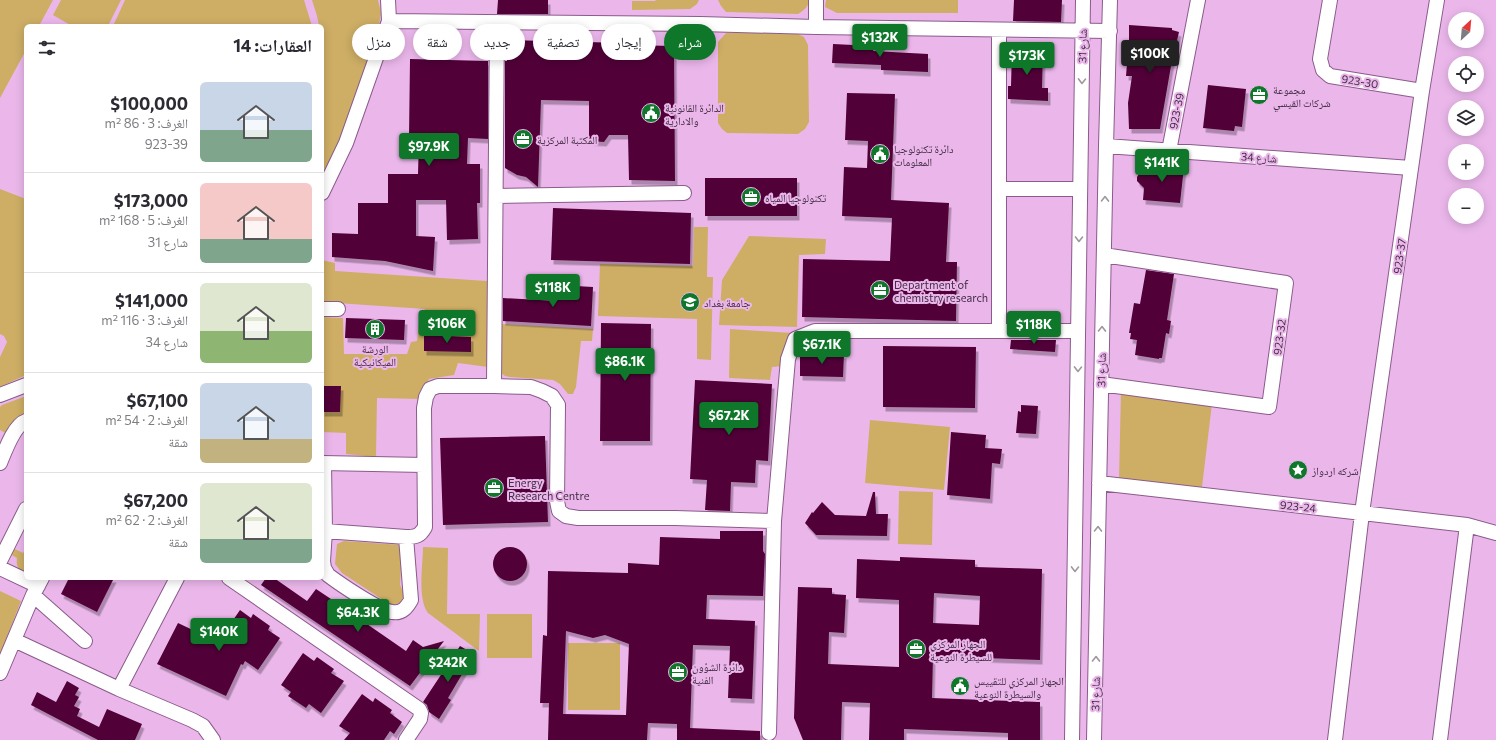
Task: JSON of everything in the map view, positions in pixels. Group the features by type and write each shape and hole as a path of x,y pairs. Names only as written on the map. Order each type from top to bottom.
{"street":[{"path":"324,189 346,143 389,21 388,0"},
{"path":"816,0 816,27"},
{"name":"شارع 31","path":"1072,740 1083,0"},
{"name":"شارع 31","path":"1094,740 1110,0"},
{"name":"923-39","path":"1169,151 1198,0"},
{"name":"923-30","path":"1330,0 1320,59 1323,70 1330,76 1422,91"},
{"name":"923-37","path":"1334,740 1362,513 1422,91 1437,0"},
{"path":"389,21 700,24 1110,31"},
{"path":"494,386 497,22"},
{"path":"999,30 999,331"},
{"name":"شارع 34","path":"1106,146 1411,168"},
{"path":"999,189 1080,189"},
{"path":"496,196 684,193"},
{"name":"923-32","path":"1101,384 1269,407 1286,283 1104,255"},
{"path":"324,309 338,309"},
{"path":"769,733 774,521 788,359 795,338 815,331 1078,331"},
{"path":"0,395 24,386"},
{"path":"325,531 406,537 415,537 421,534 425,527 424,408 426,397 430,389 438,386 531,387 542,390 552,396 558,405 557,500 559,511 566,516 578,518 675,518 774,521"},
{"path":"0,463 16,429 24,422"},
{"path":"324,462 424,465"},
{"name":"923-24","path":"1099,483 1467,525 1496,533"},
{"path":"324,496 324,546"},
{"path":"0,561 24,513"},
{"path":"1440,740 1467,525"},
{"path":"324,568 328,575 376,605 392,612 401,612 407,608 411,600 406,537"},
{"path":"0,568 24,579"},
{"path":"25,580 38,586 85,641"},
{"path":"119,689 176,580"},
{"path":"232,580 419,708 421,713 420,719 406,740"},
{"path":"0,673 38,586"},
{"path":"14,640 119,689 192,720 203,726 213,740"}],"shaded area":[{"path":"0,0 53,0 40,24 24,24 24,54 0,98"},
{"path":"61,0 121,0 109,24 69,24 53,15"},
{"path":"125,0 304,0 311,24 114,24"},
{"path":"312,0 378,0 381,13 379,24 352,24 352,60 367,60 340,141 324,174 324,24 319,24"},
{"path":"699,0 697,4 690,9 632,10 632,1"},
{"path":"718,0 809,0 809,2 807,7 798,14 726,12"},
{"path":"826,0 958,0 958,13 837,13 825,7"},
{"path":"726,33 796,33 804,37 808,45 809,122 805,129 798,134 727,133 722,129 718,123 718,42"},
{"path":"0,189 24,198 24,376 0,387 0,357 7,342 4,336 0,334"},
{"path":"694,227 708,227 707,277 713,277 711,360 697,359 697,319 598,316 600,264 693,266"},
{"path":"749,236 826,239 825,254 799,255 797,327 719,325 722,280"},
{"path":"324,260 335,263 335,271 487,281 488,367 458,363 454,375 429,379 419,399 377,398 376,457 346,454 346,433 324,432 324,317 343,318 344,354 407,354 411,342 417,341 419,323 425,309 324,302"},
{"path":"501,324 593,329 592,341 581,341 576,387 573,394 568,394 560,384 553,380 510,377 501,373"},
{"path":"730,329 792,333 783,366 772,367 770,380 729,378"},
{"path":"1121,389 1212,404 1202,487 1119,480"},
{"path":"24,397 24,421 9,435 0,430 0,407"},
{"path":"870,420 950,427 944,490 865,483"},
{"path":"899,491 933,492 932,545 898,544"},
{"path":"344,541 402,545 400,585 404,594 403,599 399,603 392,606 342,573 335,564 337,544"},
{"path":"9,546 23,553 24,552 24,573 18,568 17,558 6,552"},
{"path":"423,547 448,548 447,614 480,614 479,651 428,613 423,599 421,581"},
{"path":"0,591 21,601 0,655"},
{"path":"487,614 532,614 532,658 487,658"},
{"path":"568,643 620,643 620,710 568,710"}],"building":[{"path":"498,0 548,0 548,14 497,14"},
{"path":"1014,0 1062,0 1061,22 1013,21"},
{"path":"1129,25 1172,28 1172,30 1179,32 1171,66 1160,129 1129,129 1128,103 1132,76 1126,76 1127,64 1132,64 1133,41 1129,40"},
{"path":"525,40 533,41 533,60 593,60 593,42 601,42 601,60 656,60 656,46 664,46 664,60 674,60 675,181 629,180 628,135 609,135 604,142 589,141 589,101 541,100 538,187 526,177 517,175 505,168 505,61 525,60"},
{"path":"833,44 874,46 873,51 928,54 928,72 881,70 881,65 832,63"},
{"path":"1012,49 1043,51 1042,88 1048,88 1048,101 1008,99 1008,86 1011,86"},
{"path":"410,59 488,61 488,139 468,138 467,164 480,164 480,203 477,203 478,239 447,240 446,200 416,200 416,236 435,237 433,271 385,261 332,257 332,233 358,234 358,203 388,203 388,174 418,174 419,137 409,137"},
{"path":"1208,85 1246,89 1242,127 1235,126 1234,131 1203,128"},
{"path":"847,93 895,94 891,200 949,203 946,262 957,262 956,321 802,317 803,259 890,261 892,218 842,216 844,167 867,168 868,141 845,140"},
{"path":"1146,164 1184,167 1180,203 1143,200 1144,188 1137,181 1137,177 1145,171"},
{"name":"تكنولوجيا المياه","path":"705,178 797,178 797,216 705,216"},
{"path":"553,208 691,213 690,264 551,260"},
{"path":"1146,270 1174,274 1167,320 1171,321 1169,334 1166,333 1162,358 1159,359 1135,355 1137,340 1130,339 1131,333 1129,333 1134,303 1140,304"},
{"path":"558,285 593,287 591,326 503,321 503,298 557,301"},
{"name":"الورشة الميكانيكية","path":"346,318 405,320 404,340 345,338"},
{"path":"601,323 651,324 650,441 600,441"},
{"path":"424,335 471,337 471,352 424,351"},
{"path":"1011,340 1056,340 1055,352 1010,349"},
{"path":"883,346 976,347 975,408 883,407"},
{"path":"800,352 844,354 843,377 800,376"},
{"path":"695,380 772,384 768,461 756,460 755,483 731,482 730,511 705,510 707,480 690,479"},
{"path":"324,386 341,386 340,412 324,412"},
{"path":"1021,405 1038,406 1036,434 1016,433 1018,411 1021,412"},
{"path":"951,432 986,435 985,448 1002,449 1000,464 992,463 990,499 947,495"},
{"name":"Energy Research Centre","path":"545,436 548,522 443,525 440,438"},
{"path":"873,492 875,492 876,514 888,514 887,536 816,535 805,523 812,512 813,513 822,502 835,515 866,516"},
{"path":"720,531 763,531 763,551 765,554 763,596 707,595 706,619 755,621 752,699 728,698 730,646 693,645 690,728 760,731 760,740 677,740 677,724 648,723 647,740 548,740 549,703 540,703 543,635 547,636 548,571 628,573 628,563 659,565 660,537 720,539","holes":["566,631 593,638 605,635 629,644 626,715 563,714"]},
{"path":"510,547 522,552 527,564 522,576 510,581 498,576 493,564 498,552"},
{"name":"الجهاز المركزي للسيطرة النوعية","path":"900,557 975,560 975,567 1042,569 1040,660 933,656 932,698 1040,702 1040,740 1008,740 1008,733 904,729 904,740 869,740 870,703 842,702 841,740 803,740 794,718 798,587 832,588 832,594 846,595 844,633 829,632 828,664 899,667 899,600 856,598 857,559 900,561","holes":["934,593 980,596 979,625 933,623"]},
{"path":"68,580 113,580 97,612 61,594"},
{"path":"265,580 277,580 307,601 316,589 346,609 353,606 364,613 364,622 406,651 413,640 423,647 444,641 410,686 261,585"},
{"path":"240,610 251,618 253,614 270,626 268,630 280,638 258,670 245,661 243,665 241,664 226,696 157,664 178,623 218,642"},
{"path":"460,646 474,654 448,698 451,700 439,719 429,712 427,705 423,702"},
{"path":"303,653 314,661 317,657 334,669 331,673 344,681 321,713 309,704 306,708 288,696 291,692 281,685"},
{"path":"67,681 79,688 75,695 79,697 74,706 80,709 77,716 99,727 107,709 142,724 135,740 98,740 31,705 37,692 56,702"},
{"path":"362,694 373,702 375,698 392,710 390,713 402,722 394,734 390,731 384,740 344,740 350,733 339,726"}],"place":[{"name":"مجموعة شركات القيسي","path":"1259,95"},
{"name":"الدائرة القانونية والادارية","path":"651,113"},
{"name":"المكتبة المركزية","path":"523,139"},
{"name":"دائرة تكنولوجيا المعلومات","path":"880,154"},
{"name":"تكنولوجيا المياه","path":"751,197"},
{"name":"Department of chemistry research","path":"880,290"},
{"name":"جامعة بغداد","path":"690,302"},
{"name":"الورشة الميكانيكية","path":"375,329"},
{"name":"شركه اردواز","path":"1298,470"},
{"name":"Energy Research Centre","path":"494,488"},
{"name":"الجهاز المركزي للسيطرة النوعية","path":"916,649"},
{"name":"دائرة الشؤون الفنية","path":"678,672"},
{"name":"الجهاز المركزي للتقييس والسيطرة النوعية","path":"960,686"}]}
